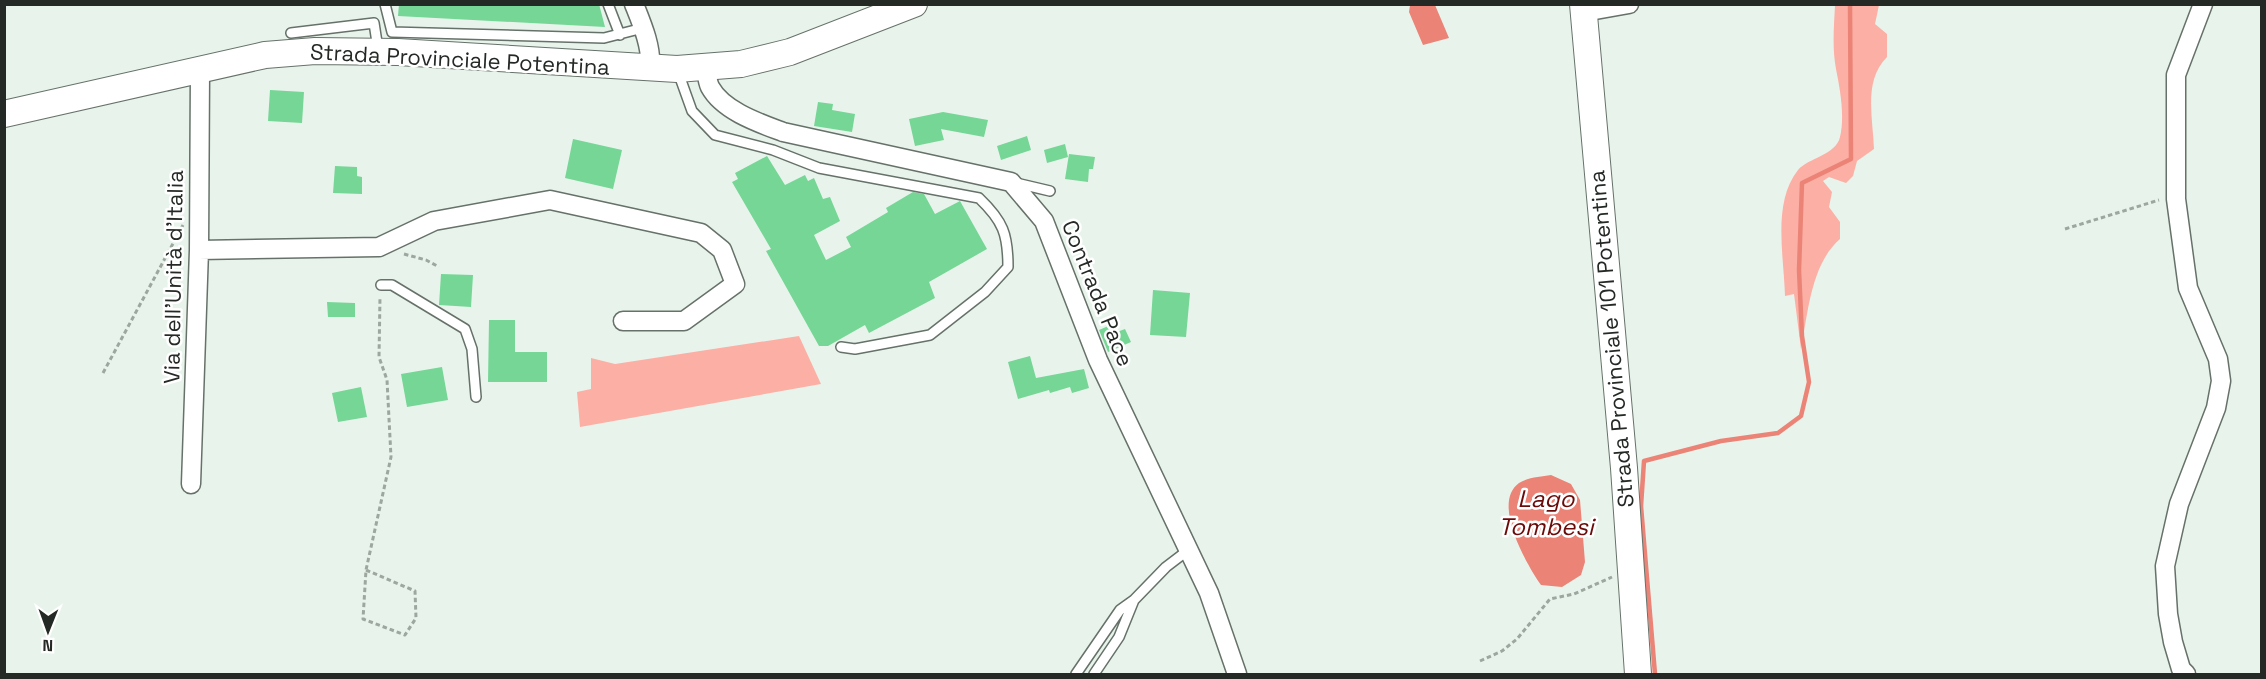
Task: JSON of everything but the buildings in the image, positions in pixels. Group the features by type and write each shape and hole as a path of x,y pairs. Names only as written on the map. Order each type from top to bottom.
{"main road":[{"path":"706,68 741,64 790,52 914,4"},
{"name":"Strada Provinciale 101 Potentina","path":"1584,8 1623,458 1638,675"},
{"name":"Strada Provinciale Potentina","path":"4,114 265,55 315,51 378,52 650,68 706,68"}],"street":[{"path":"634,4 643,28 650,68"},
{"path":"1584,8 1629,4"},
{"path":"2186,675 2181,669 2173,642 2165,566 2179,504 2216,408 2221,381 2218,359 2188,288 2176,199 2176,75 2203,4"},
{"path":"706,68 709,86 722,101 760,123 783,132 1011,182"},
{"name":"Via dell'Unità d'Italia","path":"191,484 199,250 200,70"},
{"name":"Contrada Pace","path":"1011,182 1044,221 1098,360 1209,593 1237,675"},
{"path":"199,250 379,247 434,221 550,201 701,233 722,250 735,284 684,321 623,321"}],"lane":[{"path":"385,4 392,32 604,38 643,28"},
{"path":"608,4 620,35"},
{"path":"291,33 374,23 379,44 378,52"},
{"path":"677,69 679,81 692,111 715,135 773,150 819,168 979,198 996,214 1008,239 1008,267 985,291 930,334 855,349 841,347"},
{"path":"1011,182 1050,191"},
{"path":"381,285 392,285 465,328 472,349 476,397"},
{"path":"1076,675 1120,610 1134,600 1166,567 1187,551"},
{"path":"1094,675 1119,638 1134,600"}],"path":[{"path":"2065,229 2151,200 2176,199"},
{"path":"103,373 180,225 199,223"},
{"path":"379,247 426,260 439,267"},
{"path":"366,570 415,591 416,618 405,635 363,619 366,570 391,457 387,380 379,357 381,285"},
{"path":"1480,661 1502,651 1517,639 1550,599 1574,594 1607,578 1631,574"}],"shaded area":[{"path":"1835,5 1879,5 1875,24 1887,34 1887,57 1875,77 1872,88 1871,113 1874,149 1857,161 1853,176 1846,183 1829,177 1823,181 1832,192 1829,207 1840,222 1840,239 1830,249 1817,275 1801,349 1794,294 1785,296 1782,214 1790,183 1798,170 1828,152 1840,137 1842,112 1834,53"},
{"path":"799,336 821,384 580,427 577,392 591,389 591,358 615,364"}],"water":[{"path":"1410,5 1435,5 1449,38 1423,45 1409,12"},
{"name":"Lago Tombesi","path":"1551,475 1571,484 1580,500 1585,562 1581,575 1562,587 1541,585 1521,549 1510,519 1511,492 1519,483 1530,478"}],"waterway":[{"path":"1655,674 1641,506 1644,461 1721,441 1778,433 1801,416 1809,382 1802,336 1799,270 1802,183 1851,159 1850,4"}]}
